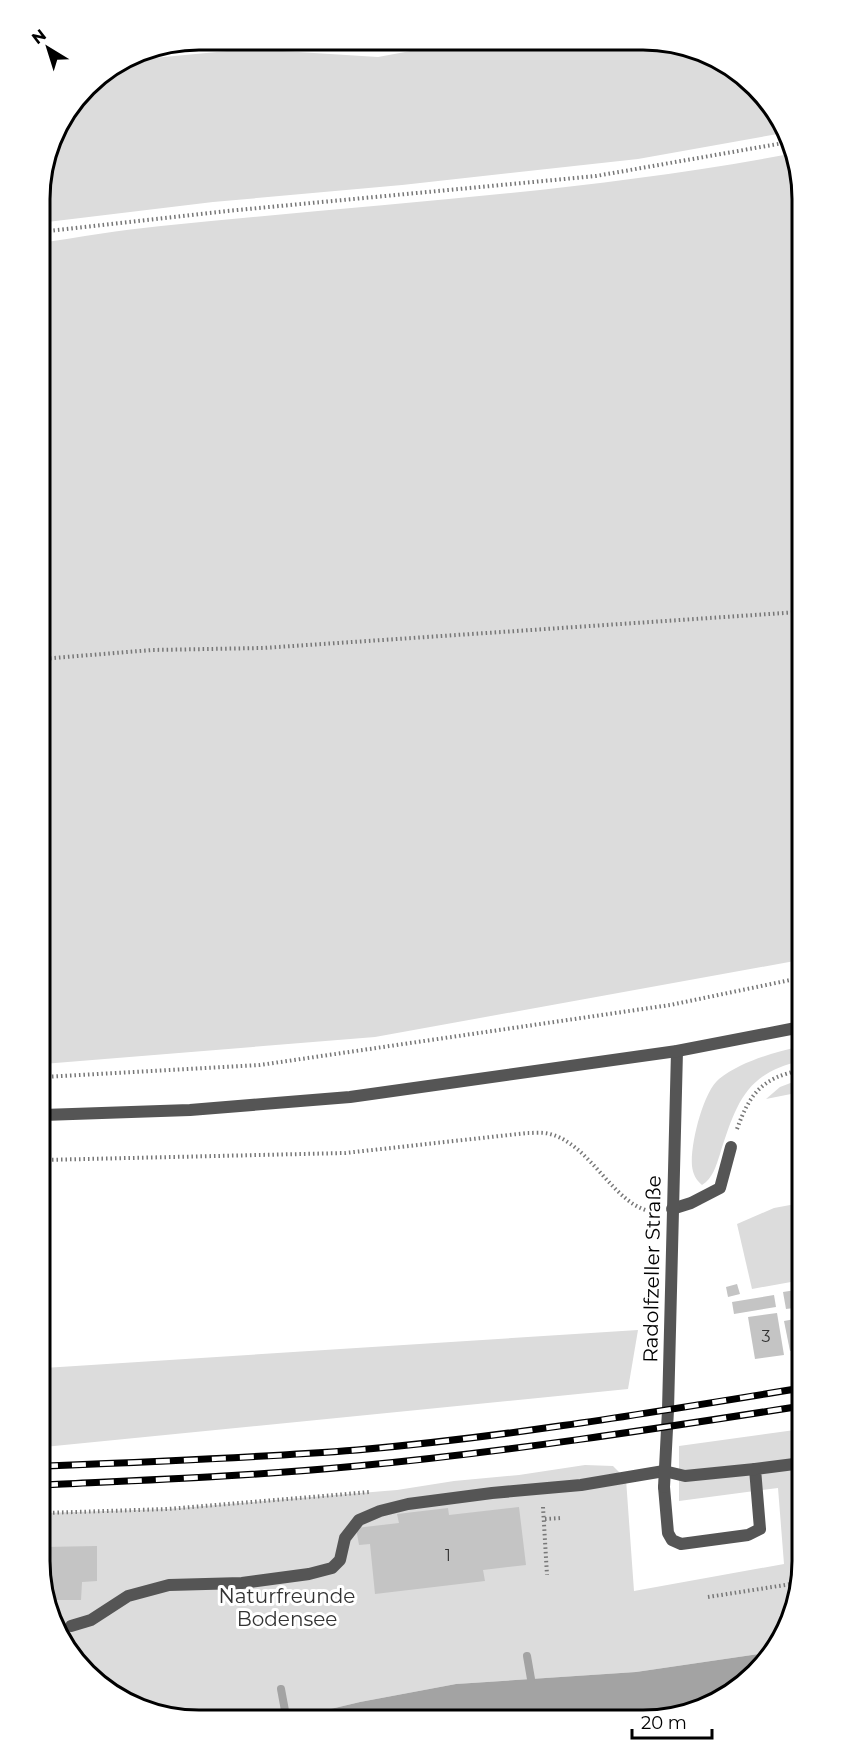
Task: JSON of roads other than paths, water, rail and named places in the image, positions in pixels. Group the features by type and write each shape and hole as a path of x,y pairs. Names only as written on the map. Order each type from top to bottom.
{"street":[{"path":"49,1115 190,1110 350,1097 677,1052 792,1029"},
{"name":"Radolfzeller Straße","path":"677,1052 668,1410 664,1471 668,1533 672,1540 681,1544 748,1535 760,1529 755,1469"},
{"path":"672,1209 691,1203 720,1188 731,1147"},
{"path":"71,1626 91,1620 128,1596 170,1585 242,1583 309,1574 332,1568 340,1560 345,1538 359,1520 380,1511 408,1504 581,1485 664,1471 685,1476 792,1464"}],"waterway":[{"path":"527,1656 531,1679"},
{"path":"281,1689 285,1710"}],"railway":[{"path":"49,1466 279,1455 413,1445 580,1423 792,1390"},
{"path":"49,1485 357,1466 469,1454 792,1407"}],"park label":[{"name":"Naturfreunde Bodensee","path":"287,1608"}]}
